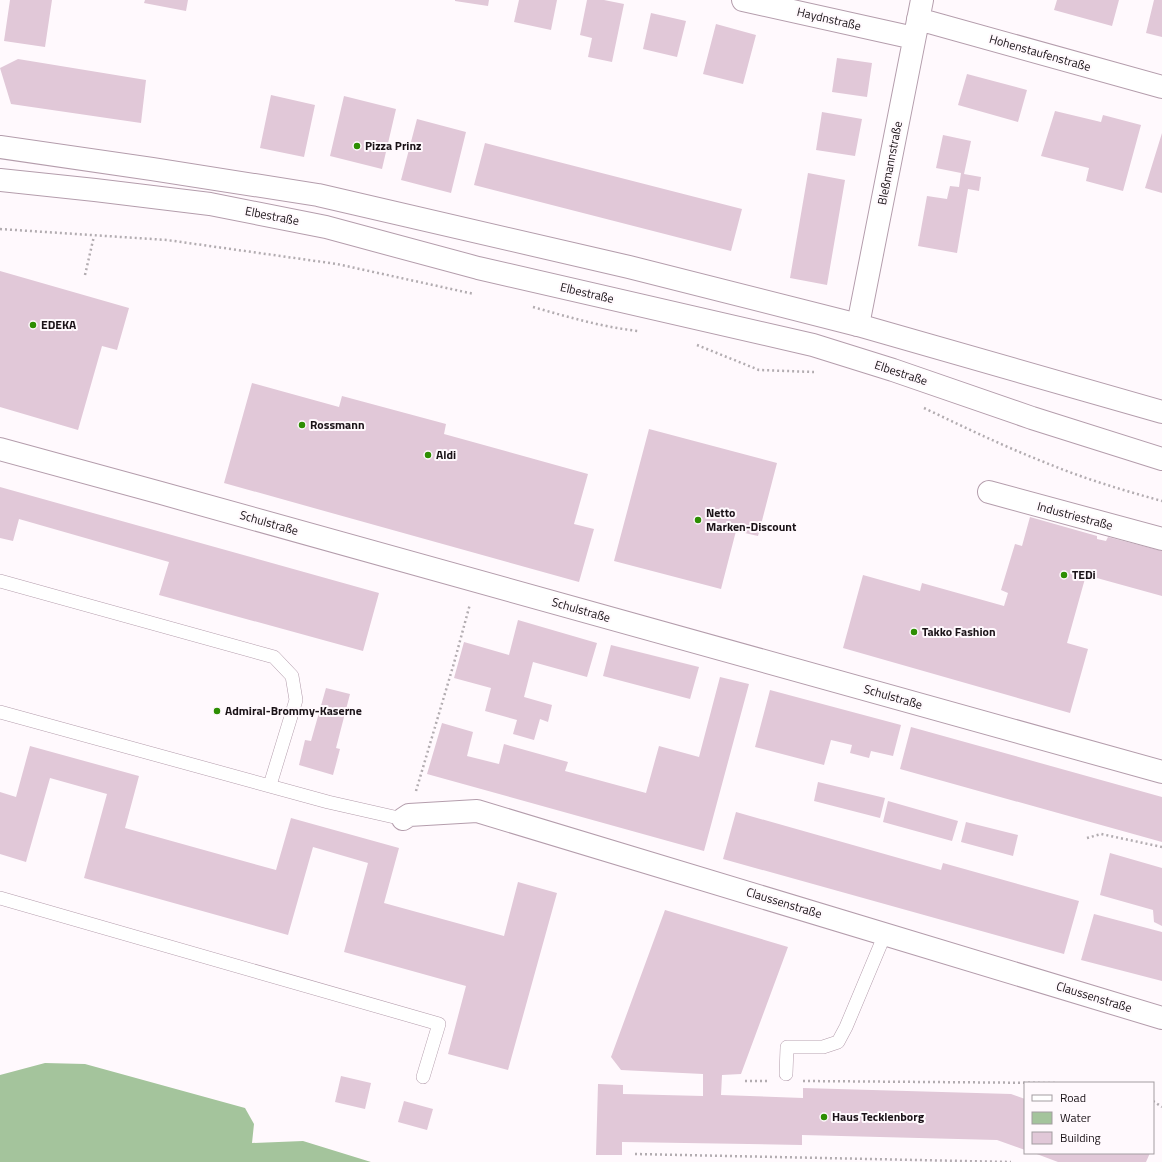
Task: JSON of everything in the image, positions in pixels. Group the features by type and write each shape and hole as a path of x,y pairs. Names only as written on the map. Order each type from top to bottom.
{"street":[{"name":"Haydnstraße","path":"743,0 918,19"},
{"name":"Hohenstaufenstraße","path":"918,19 1162,87"},
{"name":"Bleßmannstraße","path":"858,325 918,19"},
{"path":"0,147 318,195 629,267 858,325 1162,412"},
{"name":"Elbestraße","path":"0,180 210,204 326,227 478,268 813,345 893,370 1032,418 1162,459"},
{"name":"Schulstraße","path":"0,449 477,580 1162,772"},
{"name":"Industriestraße","path":"989,492 1162,539"},
{"name":"Claussenstraße","path":"406,817 477,811 1162,1018"}],"lane":[{"path":"0,581 274,656 292,676 296,700 270,785"},
{"path":"0,712 328,802 406,817"},
{"path":"0,898 439,1024 423,1077"},
{"path":"786,1074 787,1047 823,1047 838,1042 846,1028 885,934"}],"path":[{"path":"0,229 167,240 337,264 477,294"},
{"path":"85,275 94,236"},
{"path":"531,307 613,328 644,332"},
{"path":"697,345 759,370 818,372"},
{"path":"919,406 1044,462 1119,489 1162,501"},
{"path":"406,817 454,663 477,580"},
{"path":"1087,838 1101,834 1162,847"},
{"path":"745,1081 769,1081"},
{"path":"801,1081 1024,1083"},
{"path":"635,1154 1011,1162"}],"water":[{"path":"45,1063 85,1064 245,1108 254,1124 252,1143 303,1141 371,1162 0,1162 0,1075"}],"building":[{"path":"10,0 52,0 45,47 4,41"},
{"path":"145,0 188,0 186,11 144,3"},
{"path":"455,0 489,0 488,6"},
{"path":"519,0 557,0 551,30 514,22"},
{"path":"587,0 604,0 624,4 612,62 588,57 592,38 580,35"},
{"path":"1057,0 1119,0 1112,26 1054,10"},
{"path":"1154,0 1162,0 1162,37 1146,33"},
{"path":"651,13 686,21 677,57 643,49"},
{"path":"716,24 756,35 743,84 703,74"},
{"path":"837,58 872,63 867,97 832,92"},
{"path":"18,59 146,80 141,123 11,104 0,68"},
{"path":"967,74 1027,90 1018,122 958,105"},
{"path":"271,95 315,105 304,157 260,148"},
{"path":"344,96 396,109 382,169 330,156"},
{"path":"1055,111 1101,122 1103,115 1141,125 1123,191 1086,181 1089,168 1041,156"},
{"path":"822,112 862,119 855,156 816,150"},
{"path":"417,119 466,132 451,193 401,180"},
{"path":"1162,133 1162,193 1145,188"},
{"path":"943,135 971,141 964,174 981,177 979,191 968,189 957,253 918,246 927,196 947,199 950,186 959,187 961,173 936,168"},
{"path":"485,143 742,209 731,251 474,185"},
{"path":"808,173 845,180 827,285 790,278"},
{"path":"0,271 129,308 117,350 102,346 78,430 0,407"},
{"path":"252,383 339,407 342,396 446,424 444,434 588,474 574,524 594,529 579,582 224,483"},
{"path":"649,429 777,463 758,536 736,531 721,589 614,561"},
{"path":"0,487 379,593 363,651 159,595 169,562 19,519 13,541 0,538"},
{"path":"1030,517 1097,536 1097,539 1106,541 1108,537 1162,551 1162,596 1086,575 1067,643 1088,649 1070,713 843,648 863,575 920,591 922,583 1004,606 1008,593 1001,590 1015,544 1022,546"},
{"path":"518,620 597,643 587,677 533,662 524,697 552,705 548,722 540,719 534,740 513,734 517,720 485,711 491,688 454,678 464,642 509,655"},
{"path":"611,645 699,667 690,699 603,676"},
{"path":"720,677 749,684 704,851 427,774 442,723 473,732 467,756 499,764 504,744 568,762 565,771 646,793 659,746 699,757"},
{"path":"326,688 350,694 336,748 340,749 333,775 299,765 305,740 311,741"},
{"path":"770,690 901,725 893,756 871,751 869,758 850,753 852,745 831,740 824,765 755,747"},
{"path":"911,727 1162,797 1162,842 900,769"},
{"path":"30,746 139,776 125,828 276,870 291,818 399,848 384,903 504,936 518,882 557,893 508,1070 448,1054 466,986 344,952 368,863 313,847 288,935 84,878 107,794 50,778 26,862 0,854 0,792 16,797"},
{"path":"818,782 885,798 880,818 814,801"},
{"path":"888,801 958,821 952,841 883,822"},
{"path":"736,812 941,870 943,863 1079,901 1064,954 723,859"},
{"path":"966,822 1018,835 1013,856 961,842"},
{"path":"1110,853 1162,868 1162,926 1154,922 1153,910 1100,895"},
{"path":"665,910 788,947 741,1074 722,1075 721,1095 803,1098 803,1088 1011,1094 1024,1099 1024,1150 997,1140 802,1135 802,1145 622,1142 622,1155 596,1155 598,1084 623,1085 623,1094 703,1096 703,1074 621,1070 611,1057"},
{"path":"1094,914 1162,932 1162,981 1081,960"},
{"path":"341,1076 371,1083 365,1109 335,1102"},
{"path":"404,1101 433,1109 427,1130 398,1122"},
{"path":"1037,1154 1150,1154 1146,1162 1058,1162"}],"place":[{"name":"Pizza Prinz","path":"357,146"},
{"name":"EDEKA","path":"33,325"},
{"name":"Rossmann","path":"302,425"},
{"name":"Aldi","path":"428,455"},
{"name":"Netto Marken-Discount","path":"698,520"},
{"name":"TEDi","path":"1064,575"},
{"name":"Takko Fashion","path":"914,632"},
{"name":"Admiral-Brommy-Kaserne","path":"217,711"},
{"name":"Haus Tecklenborg","path":"824,1117"}]}
